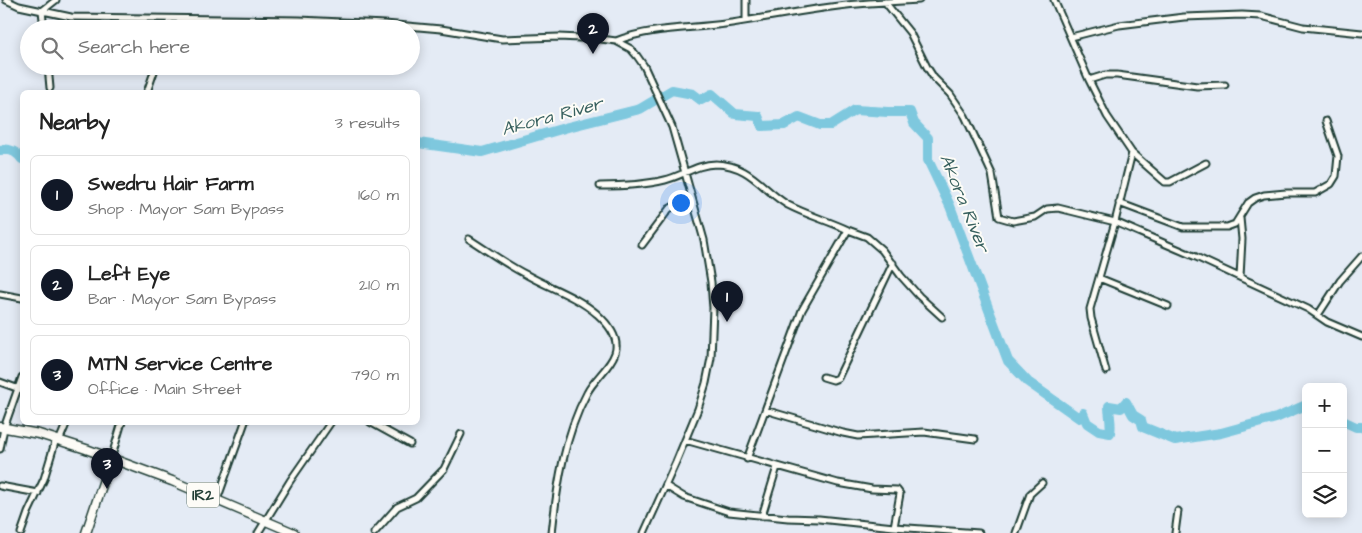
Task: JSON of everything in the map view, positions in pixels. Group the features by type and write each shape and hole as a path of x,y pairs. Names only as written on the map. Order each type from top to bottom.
{"main road":[{"path":"2,428 28,432 58,440 111,459 86,533"},
{"name":"IR2","path":"111,459 217,500 294,533"}],"street":[{"path":"6,0 19,6 71,18 298,20"},
{"path":"42,11 56,0"},
{"path":"746,0 746,20"},
{"path":"420,27 502,39 559,37 616,40 649,31 724,24 809,10 889,1 919,0"},
{"path":"1054,0 1107,116 1132,153 1165,182 1170,182 1206,163"},
{"path":"889,1 910,33 934,78 950,94 965,116 992,174 999,217 1004,220 1020,220 1035,217 1047,209 1058,208 1115,222 1308,308 1333,325 1362,337"},
{"path":"42,11 43,20"},
{"path":"1071,37 1120,24 1184,17 1242,16 1261,16 1303,27 1362,33"},
{"path":"616,40 637,56 644,66 672,127 704,240 711,282 711,358 706,384 666,486 644,533"},
{"path":"49,75 50,88"},
{"path":"148,90 153,75"},
{"path":"1089,80 1106,75 1117,75 1197,86 1225,85"},
{"path":"1119,202 1183,227 1227,227 1235,224 1248,203 1256,198 1264,195 1286,193 1315,193 1331,184 1336,176 1338,156 1326,121"},
{"path":"1106,372 1090,309 1115,222 1132,153"},
{"path":"600,186 658,181 701,166 716,164 745,171 787,204 867,237 882,250 907,283 942,317"},
{"path":"642,245 669,209 692,200"},
{"path":"1240,218 1242,240 1240,278"},
{"path":"746,459 802,310 848,230"},
{"path":"469,239 526,275 564,292 597,314 611,330 616,341 615,352 588,392 579,410 563,461 552,533"},
{"path":"1318,315 1340,281 1362,256"},
{"path":"822,377 833,380 838,378 893,263"},
{"path":"1098,278 1168,306"},
{"path":"0,294 20,298"},
{"path":"0,382 20,389 2,428 0,449"},
{"path":"765,410 858,436 924,432 975,439"},
{"path":"21,533 66,425"},
{"path":"111,459 121,425"},
{"path":"217,500 244,425"},
{"path":"258,533 290,481 330,425"},
{"path":"375,425 410,444"},
{"path":"374,533 397,507 416,498 440,473 461,434"},
{"path":"685,440 746,459 857,487 897,490 900,494 894,528"},
{"path":"762,516 777,467"},
{"path":"1016,533 1030,494 1042,483"},
{"path":"0,486 38,493"},
{"path":"666,486 684,497 729,512 819,519 894,528 979,533"},
{"path":"1175,533 1178,511"}],"waterway":[{"name":"Akora River","path":"420,143 482,152 568,127 640,109 672,90 693,94 701,100 712,94 735,114 758,116 762,126 784,125 799,117 820,125 831,125 855,110 910,112 914,123 928,138 928,160 950,206 1008,361 1028,382 1079,418 1083,413 1087,423 1099,431 1110,433 1109,406 1121,408 1126,402 1133,415 1141,420 1143,427 1175,440 1221,433 1276,418 1302,407"},
{"name":"Akora River","path":"0,150 12,151 20,156"},
{"name":"Akora River","path":"1347,423 1356,427 1362,427"}],"place":[{"name":"Left Eye","path":"593,54"},
{"name":"Swedru Hair Farm","path":"727,322"},
{"name":"MTN Service Centre","path":"107,489"}]}
